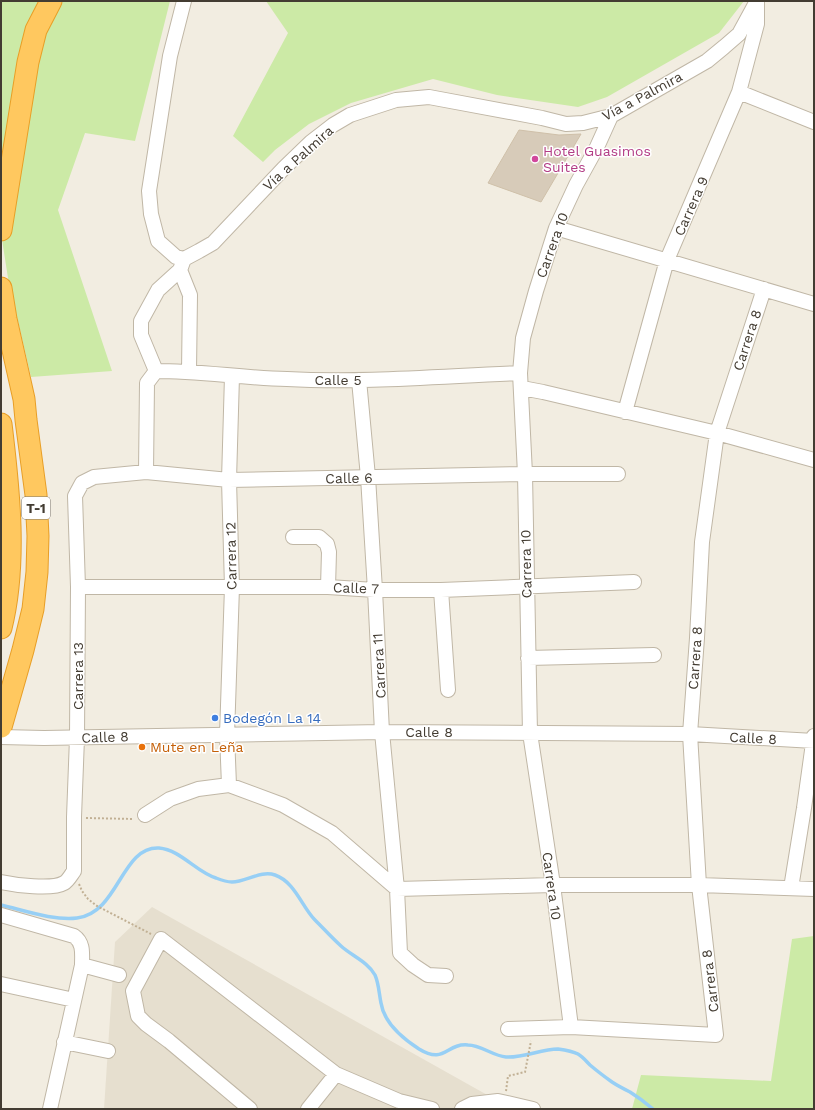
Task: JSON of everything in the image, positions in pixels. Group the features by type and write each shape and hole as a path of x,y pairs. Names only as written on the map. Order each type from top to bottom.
{"highway":[{"path":"1,230 28,62 36,30 51,1"},
{"name":"T-1","path":"1,288 6,319 24,399 36,495 38,536 37,572 33,609 1,727"},
{"name":"T-1","path":"1,424 8,484 10,548 7,586 1,628"}],"street":[{"path":"184,1 170,56 149,191 151,214 158,241 182,264 190,295 189,371"},
{"name":"Vía a Palmira","path":"156,371 141,335 141,321 148,305 158,290 182,264 213,243 284,168 311,142 333,125 375,106 396,100 429,97 542,118 566,124 583,123 611,116 712,56 738,34 757,1"},
{"name":"Carrera 9","path":"625,412 666,260 700,185 739,92 757,24 757,1"},
{"path":"739,92 814,122"},
{"name":"Carrera 10","path":"571,1027 553,884 530,733 525,474 521,407 522,388 520,373 524,338 536,291 556,228 576,184 597,147 611,116"},
{"path":"556,228 764,289 814,302"},
{"name":"Carrera 8","path":"571,1027 716,1035 699,886 690,734 702,542 717,433 764,289"},
{"path":"146,472 147,383 156,371"},
{"name":"Calle 5","path":"156,371 189,371 232,376 288,379 359,380 520,373"},
{"name":"Carrera 12","path":"229,785 227,735 232,587 229,480 232,376"},
{"name":"Carrera 11","path":"359,380 368,477 382,732 397,889 400,953 428,975 446,976"},
{"path":"522,388 717,433 814,460"},
{"name":"Calle 6","path":"82,483 94,477 146,472 229,480 525,474 618,474"},
{"name":"Carrera 13","path":"74,871 78,587 75,496 82,483"},
{"path":"293,537 318,537 328,544 328,587"},
{"name":"Calle 7","path":"78,587 328,587 375,590 441,590 634,582"},
{"path":"441,590 448,690"},
{"path":"528,658 654,655"},
{"name":"Calle 8","path":"1,737 77,738 138,735 382,732 690,734 814,741"},
{"path":"791,888 814,736"},
{"path":"144,815 170,799 198,789 229,785 282,805 332,833 397,889 553,884 814,889"},
{"path":"1,882 17,885 54,887 65,883 74,871"},
{"path":"1,915 74,936 79,940 81,946 82,965 50,1109"},
{"path":"250,1109 138,1016 133,991 161,939 336,1074 399,1101 432,1109"},
{"path":"82,965 119,975"},
{"path":"1,984 74,1000"},
{"path":"508,1029 571,1027"},
{"path":"64,1042 108,1051"},
{"path":"308,1109 336,1074"},
{"path":"462,1109 472,1104 500,1104 533,1109"}],"path":[{"path":"74,817 132,819 144,815"},
{"path":"74,871 82,891 88,900 161,939"},
{"path":"500,1104 508,1076 525,1072 530,1046"}],"shaded area":[{"path":"152,907 498,1101 493,1109 104,1109 115,942"}],"green space":[{"path":"1,1 170,1 135,141 85,133 58,210 112,371 31,377 8,278 1,233"},
{"path":"266,1 744,1 719,33 607,97 578,107 497,95 433,79 351,103 309,124 275,150 263,162 233,136 288,33"},
{"path":"814,936 814,1109 632,1109 641,1075 771,1081 792,939"}],"building":[{"name":"Hotel Guasimos Suites","path":"519,130 559,135 581,134 541,202 488,183"}],"waterway":[{"path":"1,905 68,919 77,918 91,913 102,905 136,857 146,850 159,848 174,853 209,875 226,881 232,882 243,880 264,874 275,875 288,883 298,895 310,915 334,940 372,970 376,978 381,1003 386,1017 400,1035 419,1049 435,1055 461,1045 473,1045 496,1055 506,1057 519,1056 552,1049 571,1051 580,1055 590,1065 616,1085 633,1094 653,1109"}],"place":[{"name":"Hotel Guasimos Suites","path":"535,159"},
{"name":"Bodegón La 14","path":"215,718"},
{"name":"Mute en Leña","path":"142,747"}]}
